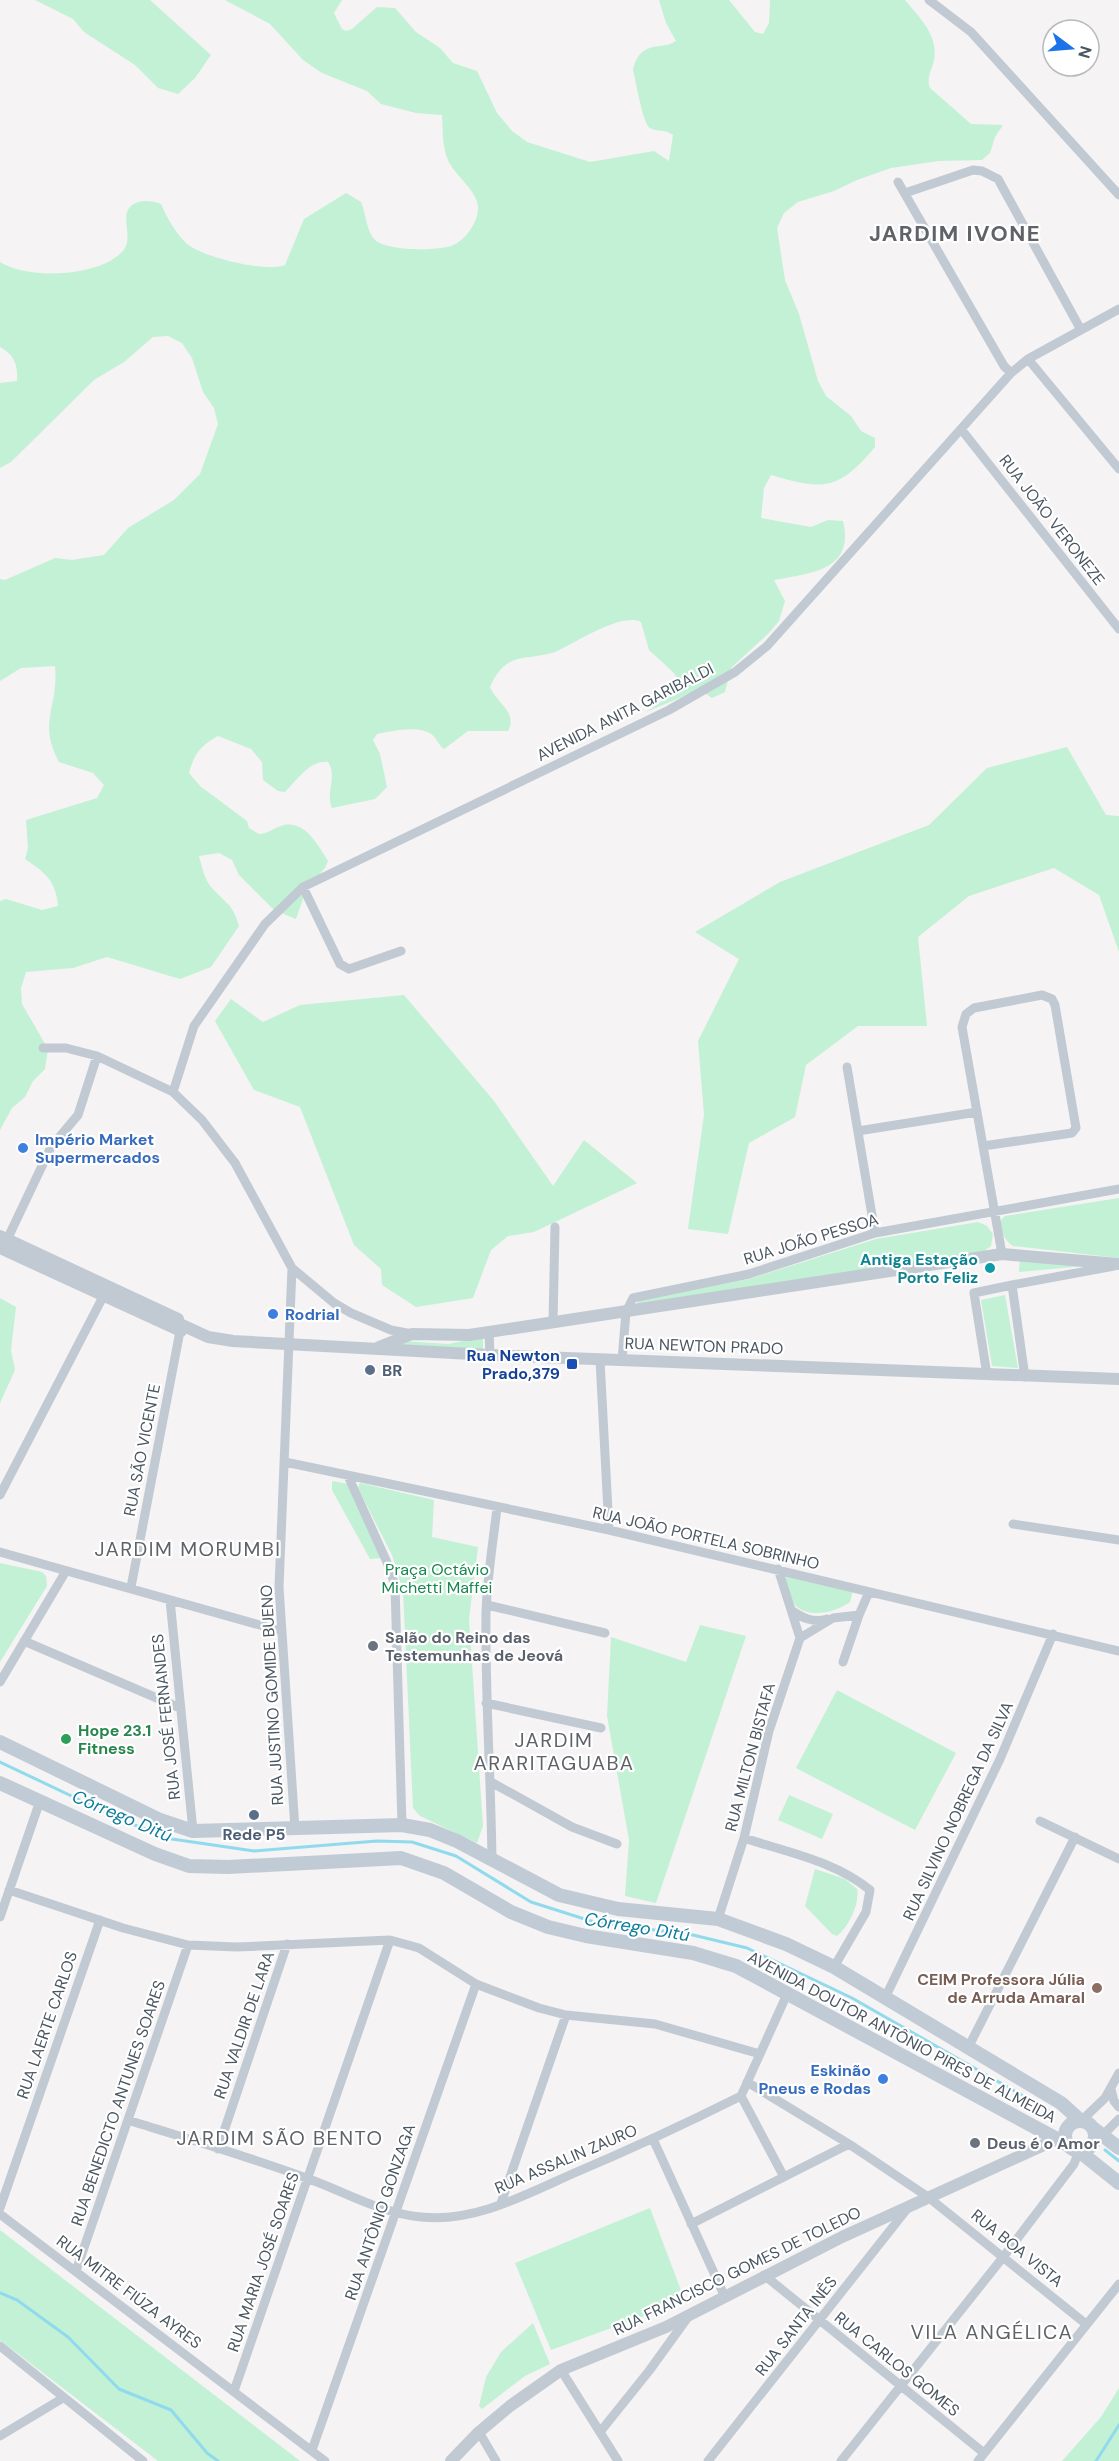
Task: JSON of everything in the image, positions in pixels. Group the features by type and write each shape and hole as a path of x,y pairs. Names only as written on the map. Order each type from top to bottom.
{"main road":[{"name":"AVENIDA DOUTOR ANTÔNIO PIRES DE ALMEIDA","path":"2,1744 160,1820 193,1831 402,1825 448,1837 550,1891 586,1903 718,1919 786,1944 834,1967 1061,2103 1119,2148"},
{"name":"AVENIDA DOUTOR ANTÔNIO PIRES DE ALMEIDA","path":"0,1783 154,1854 189,1866 228,1867 400,1858 444,1873 512,1912 548,1927 586,1936 693,1953 736,1966 1068,2145 1119,2183"},
{"path":"1073,2122 1092,2128 1095,2134 1092,2144 1068,2145 1065,2138 1066,2128 1073,2122"}],"street":[{"path":"929,0 971,32 1119,195"},
{"path":"905,193 973,170 982,171 998,179 1082,330"},
{"path":"898,182 1004,366 1011,373"},
{"name":"AVENIDA ANITA GARIBALDI","path":"173,1092 194,1026 265,924 303,887 669,710 735,672 767,646 1011,373 1028,359 1119,310"},
{"path":"1028,359 1119,469"},
{"name":"RUA JOÃO VERONEZE","path":"961,429 1119,629"},
{"path":"303,887 340,964 349,969 401,951"},
{"path":"983,1146 1072,1133 1076,1128 1055,1005 1052,999 1042,995 974,1008 966,1014 962,1027 1002,1254"},
{"path":"44,1048 66,1048 97,1056 173,1092 201,1120 235,1163 292,1268 320,1293 351,1313 391,1330 448,1337 489,1332 1002,1254 1119,1265"},
{"path":"3,1243 51,1147 78,1115 97,1056"},
{"path":"847,1067 875,1233"},
{"path":"858,1131 977,1112"},
{"name":"RUA JOÃO PESSOA","path":"626,1312 633,1298 748,1274 875,1233 995,1214 1119,1189"},
{"path":"553,1323 555,1227"},
{"name":"RUA NEWTON PRADO","path":"3,1243 208,1337 288,1344 490,1355 1119,1380"},
{"path":"987,1375 974,1293 1119,1265"},
{"name":"RUA JUSTINO GOMIDE BUENO","path":"292,1268 279,1587 294,1829"},
{"path":"1012,1285 1025,1377"},
{"path":"0,1495 106,1291"},
{"path":"622,1360 626,1312"},
{"name":"RUA SÃO VICENTE","path":"130,1587 180,1325"},
{"path":"489,1332 490,1355"},
{"path":"376,1348 412,1334"},
{"path":"600,1360 609,1530"},
{"name":"RUA JOÃO PORTELA SOBRINHO","path":"285,1462 609,1530 1119,1651"},
{"path":"348,1476 390,1569 395,1586 402,1825"},
{"path":"492,1861 491,1782 486,1703 487,1605 497,1508"},
{"path":"1013,1524 1119,1540"},
{"path":"0,1552 281,1631"},
{"path":"778,1569 800,1638 833,1618"},
{"path":"0,1682 66,1571"},
{"path":"843,1662 869,1592"},
{"name":"RUA JOSÉ FERNANDES","path":"170,1600 193,1831"},
{"path":"487,1605 605,1633"},
{"path":"791,1610 802,1618 820,1621 859,1615"},
{"name":"RUA SILVINO NOBREGA DA SILVA","path":"885,1998 1000,1759 1053,1634"},
{"name":"RUA MILTON BISTAFA","path":"718,1919 744,1838 769,1731 800,1638"},
{"path":"24,1641 180,1708"},
{"path":"486,1703 601,1728"},
{"path":"491,1782 572,1827 617,1845"},
{"path":"0,1917 40,1801"},
{"path":"1040,1821 1119,1858"},
{"path":"968,2048 1075,1837"},
{"path":"744,1838 852,1876 870,1890 871,1899 866,1912 834,1967"},
{"path":"9,1890 100,1920 188,1945 237,1947 390,1940 419,1948 476,1984 566,2015 655,2024 760,2054"},
{"name":"RUA LAERTE CARLOS","path":"0,2208 100,1920"},
{"name":"RUA MARIA JOSÉ SOARES","path":"234,2391 390,1940"},
{"name":"RUA VALDIR DE LARA","path":"218,2149 287,1944"},
{"name":"RUA BENEDICTO ANTUNES SOARES","path":"76,2271 188,1945"},
{"name":"RUA ANTÔNIO GONZAGA","path":"312,2450 476,1984"},
{"path":"784,2177 741,2096 788,1992"},
{"path":"501,2203 566,2015"},
{"path":"1092,2128 1119,2073"},
{"name":"RUA BOA VISTA","path":"747,2082 849,2144 928,2197 1086,2324"},
{"path":"1111,2089 1114,2101 1119,2106"},
{"name":"RUA ASSALIN ZAURO","path":"128,2120 308,2178 396,2212 420,2217 447,2218 481,2212 653,2139 741,2096"},
{"path":"1092,2128 1119,2120"},
{"path":"653,2139 724,2295"},
{"path":"691,2224 849,2144"},
{"path":"841,2461 1074,2164 1068,2145"},
{"name":"RUA FRANCISCO GOMES DE TOLEDO","path":"451,2461 479,2432 535,2386 561,2370 690,2315 764,2275 907,2209 928,2197 1068,2145"},
{"name":"RUA SANTA INÊS","path":"708,2461 907,2209"},
{"name":"RUA MITRE FIÚZA AYRES","path":"0,2214 325,2461"},
{"name":"RUA CARLOS GOMES","path":"764,2275 901,2386 981,2457"},
{"path":"981,2457 1119,2284"},
{"path":"600,2432 650,2372 690,2315"},
{"path":"0,2346 143,2461"},
{"path":"561,2370 618,2461"},
{"path":"0,2436 63,2398"},
{"path":"479,2432 496,2461"}],"green space":[{"path":"35,0 150,0 211,55 195,78 178,94 158,88 135,65 84,32 73,19"},
{"path":"225,0 342,0 334,13 342,29 346,31 352,29 377,7 395,8 416,32 440,48 453,63 477,71 497,113 512,131 527,142 590,162 654,151 669,161 673,135 647,125 633,70 636,60 646,49 676,41 666,23 659,0 729,0 755,32 763,34 769,23 770,0 905,0 927,27 934,43 930,88 971,124 1003,125 995,137 990,153 982,160 938,161 891,168 834,191 798,202 784,213 777,228 785,280 799,314 818,381 826,396 851,416 861,431 875,438 875,447 851,472 829,483 818,485 771,475 764,488 761,518 811,527 828,520 843,521 845,538 836,560 826,567 802,575 774,580 785,601 779,621 731,668 725,692 712,698 703,692 696,691 646,712 674,693 679,682 674,673 649,650 641,622 632,620 610,625 555,652 515,660 503,667 495,676 490,687 509,713 508,731 468,731 444,749 435,737 426,731 405,730 377,734 373,740 380,754 387,787 375,799 332,808 330,796 332,773 328,762 310,767 285,792 278,791 263,780 262,762 251,749 218,736 212,739 199,751 189,773 200,786 247,821 249,828 259,834 289,825 303,829 315,841 328,861 325,868 306,890 296,919 274,910 239,875 232,860 219,853 199,856 207,881 232,909 239,926 211,967 180,979 107,957 73,968 26,972 21,988 22,1004 48,1049 45,1069 33,1081 25,1097 12,1108 0,1130 0,901 6,899 42,910 58,906 52,883 25,859 28,848 26,820 97,798 104,785 93,773 59,762 53,748 49,725 55,666 21,668 0,681 0,579 5,580 55,558 72,560 104,555 128,528 174,500 200,474 218,424 214,408 203,392 192,358 182,343 168,336 153,337 124,362 94,380 11,462 0,468 0,383 17,381 17,376 12,357 0,347 0,262 28,272 45,273 81,271 98,266 112,260 123,251 127,240 127,211 133,204 145,201 161,204 178,234 194,248 219,258 264,267 285,265 304,219 346,193 361,202 370,232 375,240 381,244 400,248 444,248 456,244 470,230 478,212 473,194 451,166 446,155 442,115 416,113 381,104 367,91 322,73 303,60 270,24"},
{"path":"1067,747 1106,815 1119,816 1119,952 1099,895 1054,868 969,896 918,937 927,1026 858,1026 806,1065 795,1117 749,1143 728,1234 688,1229 704,1115 698,1041 739,959 695,932 780,882 929,825 987,768"},
{"path":"404,995 494,1101 553,1186 584,1140 637,1183 534,1232 508,1236 491,1250 473,1298 416,1307 382,1285 381,1269 354,1245 300,1107 254,1090 215,1021 231,999 263,1022 300,1005"},
{"path":"1119,1198 1119,1258 1013,1246 1002,1231 1001,1220 1005,1216"},
{"path":"978,1222 987,1226 993,1234 991,1246 983,1252 636,1304 640,1300 749,1279 876,1239"},
{"path":"1020,1257 1084,1266 1019,1272"},
{"path":"1005,1295 1018,1368 992,1366 981,1300"},
{"path":"0,1298 16,1307 11,1350 15,1370 0,1403"},
{"path":"483,1337 483,1349 395,1345 403,1341 448,1344"},
{"path":"332,1481 349,1484 381,1558 370,1559 332,1490"},
{"name":"Praça Octávio Michetti Maffei","path":"360,1483 434,1500 432,1537 478,1547 469,1619 483,1826 477,1843 420,1816 413,1808 403,1591 392,1555 358,1487"},
{"path":"0,1563 42,1572 46,1576 47,1586 0,1662"},
{"path":"788,1574 853,1591 850,1602 838,1609 823,1613 802,1610 790,1597 785,1579"},
{"path":"700,1625 746,1636 656,1903 625,1896 629,1840 607,1716 611,1637 686,1662"},
{"path":"837,1690 956,1753 915,1830 796,1768"},
{"path":"789,1795 833,1814 822,1839 778,1820"},
{"path":"815,1869 845,1879 857,1889 857,1901 853,1914 846,1927 837,1936 832,1934 805,1906"},
{"path":"650,2208 685,2301 551,2350 515,2263"},
{"path":"0,2230 300,2461 158,2461 0,2340"},
{"path":"533,2323 550,2364 525,2376 482,2409 479,2406 486,2377 501,2352"},
{"path":"1119,2388 1119,2461 1062,2461 1101,2417"}],"waterway":[{"name":"Córrego Ditú","path":"0,1762 124,1821 172,1839 254,1851 377,1841 412,1842 456,1856 531,1902 594,1922 693,1935 747,1948 852,1998 1051,2112"},
{"name":"Córrego Ditú","path":"1105,2150 1119,2161"},
{"path":"0,2293 17,2300 68,2337 119,2389 171,2410 207,2453 218,2461"},
{"path":"1096,2461 1119,2425"}],"place":[{"name":"Império Market Supermercados","path":"23,1148"},
{"name":"Antiga Estação Porto Feliz","path":"990,1268"},
{"name":"Rodrial","path":"273,1314"},
{"name":"Rua Newton Prado,379","path":"572,1364"},
{"name":"BR","path":"370,1370"},
{"name":"Salão do Reino das Testemunhas de Jeová","path":"373,1646"},
{"name":"Hope 23.1 Fitness","path":"66,1739"},
{"name":"Rede P5","path":"254,1815"},
{"name":"CEIM Professora Júlia de Arruda Amaral","path":"1097,1988"},
{"name":"Eskinão Pneus e Rodas","path":"883,2079"},
{"name":"Deus é o Amor","path":"975,2143"}],"district":[{"name":"JARDIM IVONE","path":"955,233"},
{"name":"JARDIM MORUMBI","path":"188,1549"},
{"name":"JARDIM ARARITAGUABA","path":"554,1752"},
{"name":"JARDIM SÃO BENTO","path":"280,2138"},
{"name":"VILA ANGÉLICA","path":"992,2332"}]}
